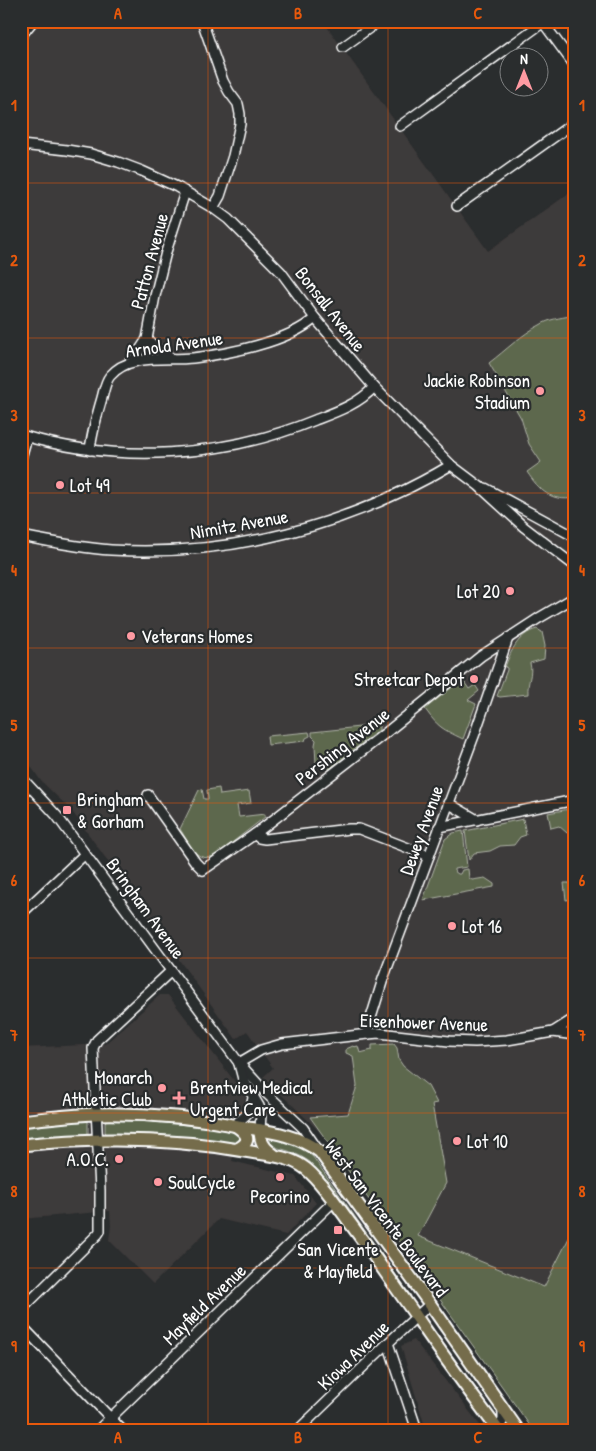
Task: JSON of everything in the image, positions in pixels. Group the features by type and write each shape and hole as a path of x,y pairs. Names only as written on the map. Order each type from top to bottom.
{"main road":[{"name":"West San Vicente Boulevard","path":"21,1121 96,1114 180,1118 260,1130 300,1140 320,1152 518,1430"},
{"path":"234,1125 245,1132 246,1136 243,1146 237,1149"},
{"path":"260,1130 262,1144 275,1156"},
{"name":"West San Vicente Boulevard","path":"21,1145 98,1140 171,1141 237,1149 275,1156 291,1160 302,1166 312,1174 334,1201 379,1261 498,1430"}],"street":[{"path":"21,36 33,21"},
{"path":"202,21 223,81 238,104 240,114 240,124 233,156 220,196 213,208"},
{"path":"342,47 379,21"},
{"path":"400,126 544,22 575,66"},
{"path":"457,206 575,122"},
{"name":"Bonsall Avenue","path":"21,145 91,154 118,162 186,192 228,219 281,272 315,318 374,387 451,465 479,486 524,527 575,566"},
{"name":"Patton Avenue","path":"132,362 147,339 166,252 186,192"},
{"name":"Arnold Avenue","path":"90,450 92,434 107,379 119,367 132,362 229,353 263,344 296,331 315,318"},
{"name":"Patton Avenue","path":"147,339 170,358"},
{"path":"21,458 24,436 48,443 90,450 135,453 170,453 210,449 254,441 326,416 361,399 374,387"},
{"name":"Nimitz Avenue","path":"21,536 111,550 180,550 231,545 276,536 344,515 397,494 451,465"},
{"path":"479,486 490,490 575,537"},
{"name":"Pershing Avenue","path":"148,795 196,863 203,870 255,834 481,656 545,614 575,597"},
{"name":"Dewey Avenue","path":"368,1034 383,979 477,727 508,638"},
{"name":"Bringham Avenue","path":"21,777 56,816 86,854 239,1063 303,1128 320,1152"},
{"path":"439,827 575,800"},
{"path":"448,803 477,820"},
{"path":"255,834 259,838 265,839 359,829 428,856"},
{"path":"21,914 86,854"},
{"path":"21,1310 98,1234 100,1227 93,1048 97,1040 171,971"},
{"name":"Eisenhower Avenue","path":"553,1032 575,1018"},
{"name":"Eisenhower Avenue","path":"239,1063 261,1050 282,1044 368,1034 475,1042 507,1040 553,1032 575,1035"},
{"name":"Bringham Avenue","path":"239,1063 243,1079 259,1106 261,1114 260,1130"},
{"path":"234,1125 250,1111 253,1098"},
{"name":"Mayfield Avenue","path":"98,1430 334,1201"},
{"name":"Kiowa Avenue","path":"298,1430 430,1304"},
{"path":"21,1326 122,1430"},
{"path":"388,1343 417,1430"},
{"path":"498,1430 503,1420 503,1409"}],"shaded area":[{"path":"21,21 323,21 488,251 575,189 575,1430 317,1129 263,1077 273,1068 247,1031 236,1039 71,810 41,781 23,755 21,756"},
{"path":"160,995 168,995 246,1096 232,1161 295,1176 316,1203 286,1235 219,1219 153,1284 109,1240 111,1226 110,1211 21,1219 21,1048 105,1044"},
{"path":"414,1340 483,1430 426,1430 401,1346"}],"green space":[{"name":"Jackie Robinson Stadium","path":"575,316 575,498 567,499 547,494 527,472 541,462 529,444 521,418 489,363 520,338 543,323"},
{"path":"537,629 542,632 545,646 544,659 530,663 531,671 528,694 497,696 507,670 505,667 513,649 520,639 530,631"},
{"path":"462,679 469,689 475,685 479,691 468,700 476,704 463,739 441,727 425,709"},
{"path":"379,725 379,730 329,769 321,760 316,764 316,740 312,736 312,732"},
{"path":"309,732 310,736 305,741 268,745 267,736"},
{"path":"219,788 220,795 249,791 251,803 237,805 239,817 265,814 265,817 216,855 203,857 194,851 180,829 199,790 202,789 204,799 208,799 207,790"},
{"path":"575,808 575,832 567,833 559,826 551,828 548,813"},
{"path":"523,819 526,835 520,837 514,845 500,846 490,851 474,853 469,860 465,831"},
{"path":"463,831 467,867 454,869 454,871 460,874 462,870 468,869 469,878 472,880 485,878 494,884 494,887 423,900 445,839 453,833"},
{"path":"564,883 570,883 572,899 566,900"},
{"path":"394,1044 403,1066 428,1086 437,1103 432,1104 446,1183 418,1236 544,1287 575,1226 575,1430 533,1430 310,1117 348,1114 357,1086 353,1056 346,1053 346,1049 358,1046 360,1053 372,1050 372,1045"},
{"path":"107,1120 189,1125 238,1131 242,1134 240,1145 181,1137 107,1134 105,1132 105,1122"},
{"path":"88,1121 88,1134 21,1140 21,1126"},
{"path":"271,1137 294,1144 313,1157 411,1296 408,1298 310,1162 291,1152 269,1146"}],"place":[{"name":"Jackie Robinson Stadium","path":"540,391"},
{"name":"Lot 49","path":"60,485"},
{"name":"Lot 20","path":"510,591"},
{"name":"Veterans Homes","path":"131,636"},
{"name":"Streetcar Depot","path":"474,679"},
{"name":"Bringham & Gorham","path":"67,810"},
{"name":"Lot 16","path":"452,926"},
{"name":"Monarch Athletic Club","path":"162,1088"},
{"name":"Brentview Medical Urgent Care","path":"179,1098"},
{"name":"Lot 10","path":"457,1141"},
{"name":"A.O.C.","path":"119,1159"},
{"name":"Pecorino","path":"280,1177"},
{"name":"SoulCycle","path":"158,1182"},
{"name":"San Vicente & Mayfield","path":"338,1230"}]}
